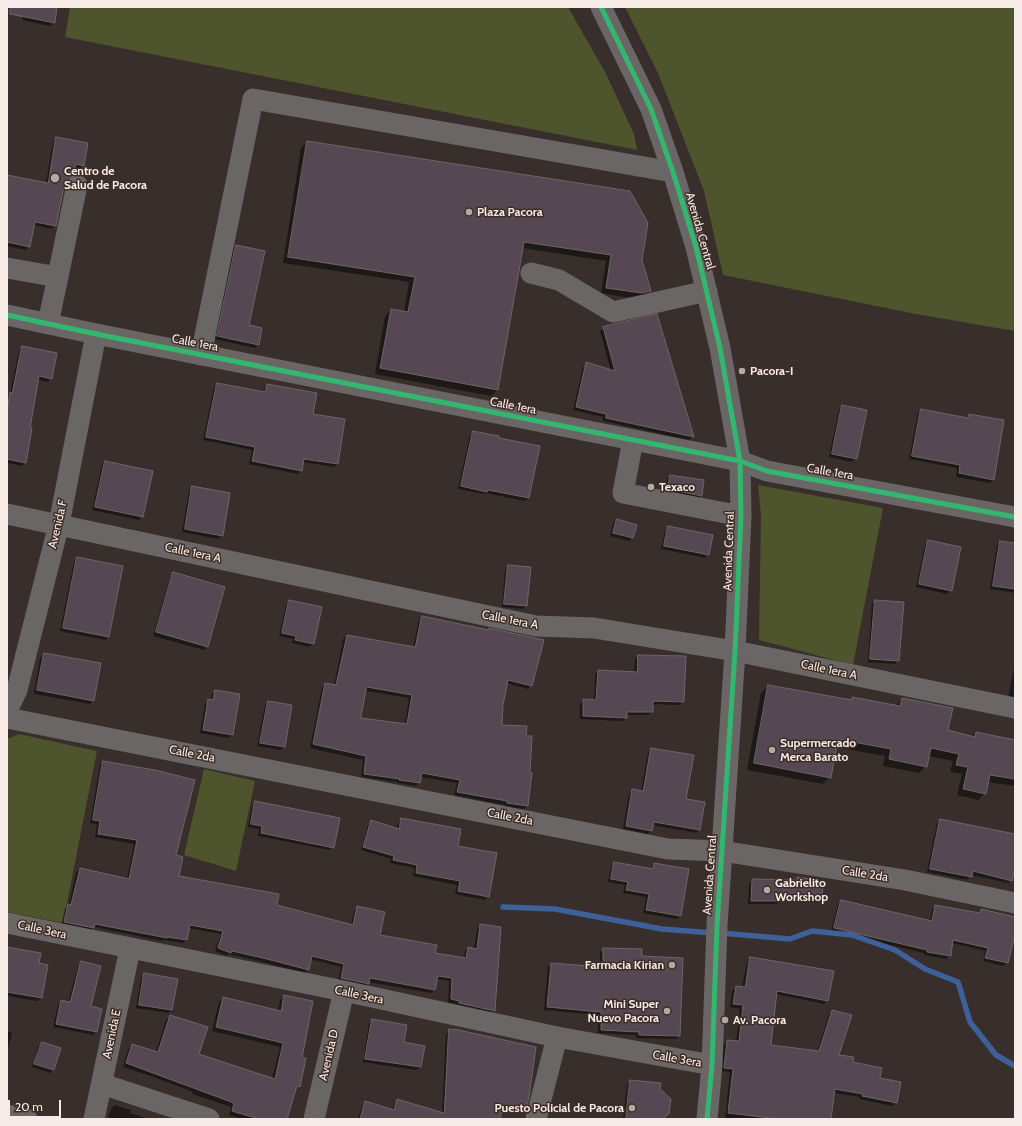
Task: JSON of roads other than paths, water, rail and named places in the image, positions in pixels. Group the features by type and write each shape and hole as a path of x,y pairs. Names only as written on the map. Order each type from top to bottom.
{"street":[{"name":"Avenida Central","path":"601,7 651,109 673,172 696,247 720,348 740,461 741,516 735,651 717,926 712,1065 707,1119"},
{"path":"201,355 253,98 673,172"},
{"path":"48,324 77,185"},
{"path":"7,268 58,277"},
{"path":"531,273 559,280 613,312 707,291"},
{"name":"Calle 1era","path":"7,315 201,355 740,461 767,471 1015,516"},
{"name":"Avenida F","path":"7,711 17,690 59,524 96,334"},
{"path":"633,440 624,493 741,516"},
{"name":"Calle 1era A","path":"7,514 536,626 594,628 735,651 1015,708"},
{"name":"Calle 2da","path":"7,718 668,849 722,851 905,880 1015,903"},
{"name":"Calle 3era","path":"7,923 344,991 557,1037 712,1065"},
{"name":"Avenida E","path":"94,1119 130,949"},
{"name":"Avenida D","path":"314,1119 344,991"},
{"path":"536,1119 557,1037"},
{"path":"102,1084 209,1119"},
{"path":"7,1116 27,1119"}],"waterway":[{"path":"503,907 555,909 662,929 712,933"},
{"path":"721,933 790,939 812,931 852,935 895,950 925,969 958,982 970,1022 996,1055 1015,1066"}],"place":[{"name":"Centro de Salud de Pacora","path":"55,178"},
{"name":"Plaza Pacora","path":"469,212"},
{"name":"Pacora-I","path":"742,371"},
{"name":"Texaco","path":"651,487"},
{"name":"Supermercado Merca Barato","path":"772,750"},
{"name":"Gabrielito Workshop","path":"767,890"},
{"name":"Farmacia Kirian","path":"672,965"},
{"name":"Mini Super Nuevo Pacora","path":"667,1011"},
{"name":"Av. Pacora","path":"725,1020"},
{"name":"Puesto Policial de Pacora","path":"632,1108"}]}
